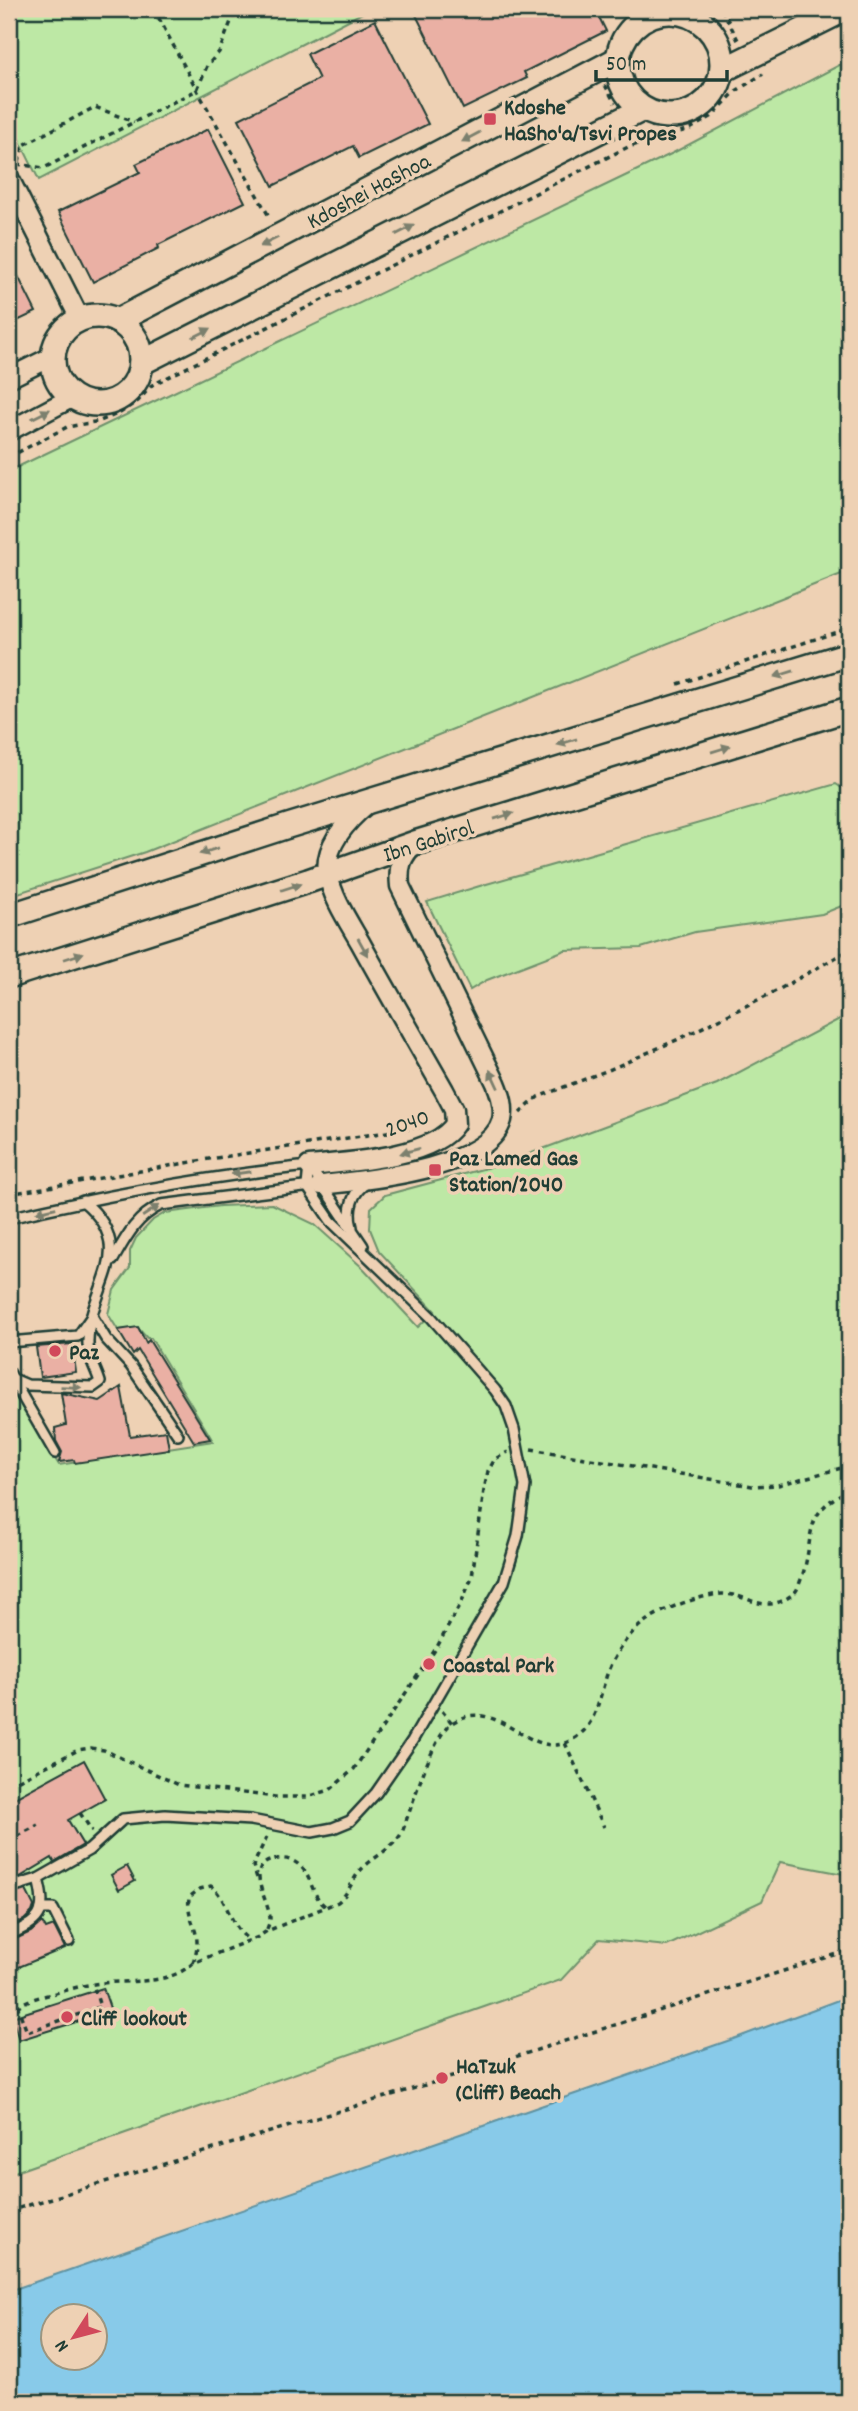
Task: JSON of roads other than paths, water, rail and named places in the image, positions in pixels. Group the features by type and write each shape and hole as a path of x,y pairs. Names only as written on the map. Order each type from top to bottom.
{"street":[{"path":"697,19 718,9"},
{"path":"723,70 846,9"},
{"path":"659,11 685,14 697,19 709,28 722,55 723,70 718,87 708,101 694,111 677,116 660,115 643,109 632,100 619,74 618,59 622,43 631,29 644,18 659,11"},
{"name":"Kdoshei HaShoa","path":"117,321 618,59"},
{"path":"141,363 643,109"},
{"path":"9,178 80,319"},
{"path":"93,316 117,321 128,328 136,338 141,363 138,378 129,391 117,400 102,404 87,403 73,397 57,379 53,356 62,333 80,319 93,316"},
{"path":"9,378 53,356"},
{"path":"9,431 73,397"},
{"path":"9,916 288,826 849,654"},
{"name":"Ibn Gabirol","path":"9,976 415,843 849,709"},
{"path":"327,874 328,859 337,839 351,819 368,803"},
{"name":"2040","path":"314,1186 373,1180 438,1166 457,1159 494,1134 502,1119 502,1098 496,1083 400,887 398,870 401,859 415,843"},
{"name":"2040","path":"309,1166 420,1149 442,1138 455,1124 454,1109 349,923 327,874"}],"lane":[{"path":"9,1888 38,1879 99,1843 123,1819 164,1815 196,1816 251,1820 312,1832 333,1828 349,1821 376,1793 412,1741 504,1582 518,1536 525,1486 518,1447 506,1406 431,1317 318,1206 309,1166"},
{"name":"2040","path":"9,1218 152,1187 248,1172 309,1166"},
{"path":"356,1236 350,1210 363,1185 373,1180"},
{"path":"314,1186 356,1236 369,1256"},
{"name":"2040","path":"110,1265 135,1224 144,1214 161,1205 314,1186"},
{"path":"11,1376 27,1385 97,1385 99,1379 90,1358 88,1341 92,1316 110,1265 111,1245 105,1226 83,1201"},
{"path":"9,1342 78,1336 92,1316"},
{"path":"92,1316 106,1339 131,1366 177,1435"},
{"path":"11,1376 55,1453"},
{"path":"9,1935 35,1922 41,1909 42,1893 38,1879"},
{"path":"41,1909 53,1909 69,1941"}],"water":[{"path":"849,1996 849,2402 9,2402 9,2291 736,2038"}],"place":[{"name":"Kdoshe HaSho'a/Tsvi Propes","path":"490,119"},
{"name":"Paz Lamed Gas Station/2040","path":"435,1170"},
{"name":"Paz","path":"55,1351"},
{"name":"Coastal Park","path":"429,1664"},
{"name":"Cliff lookout","path":"67,2017"},
{"name":"HaTzuk (Cliff) Beach","path":"442,2078"}]}
